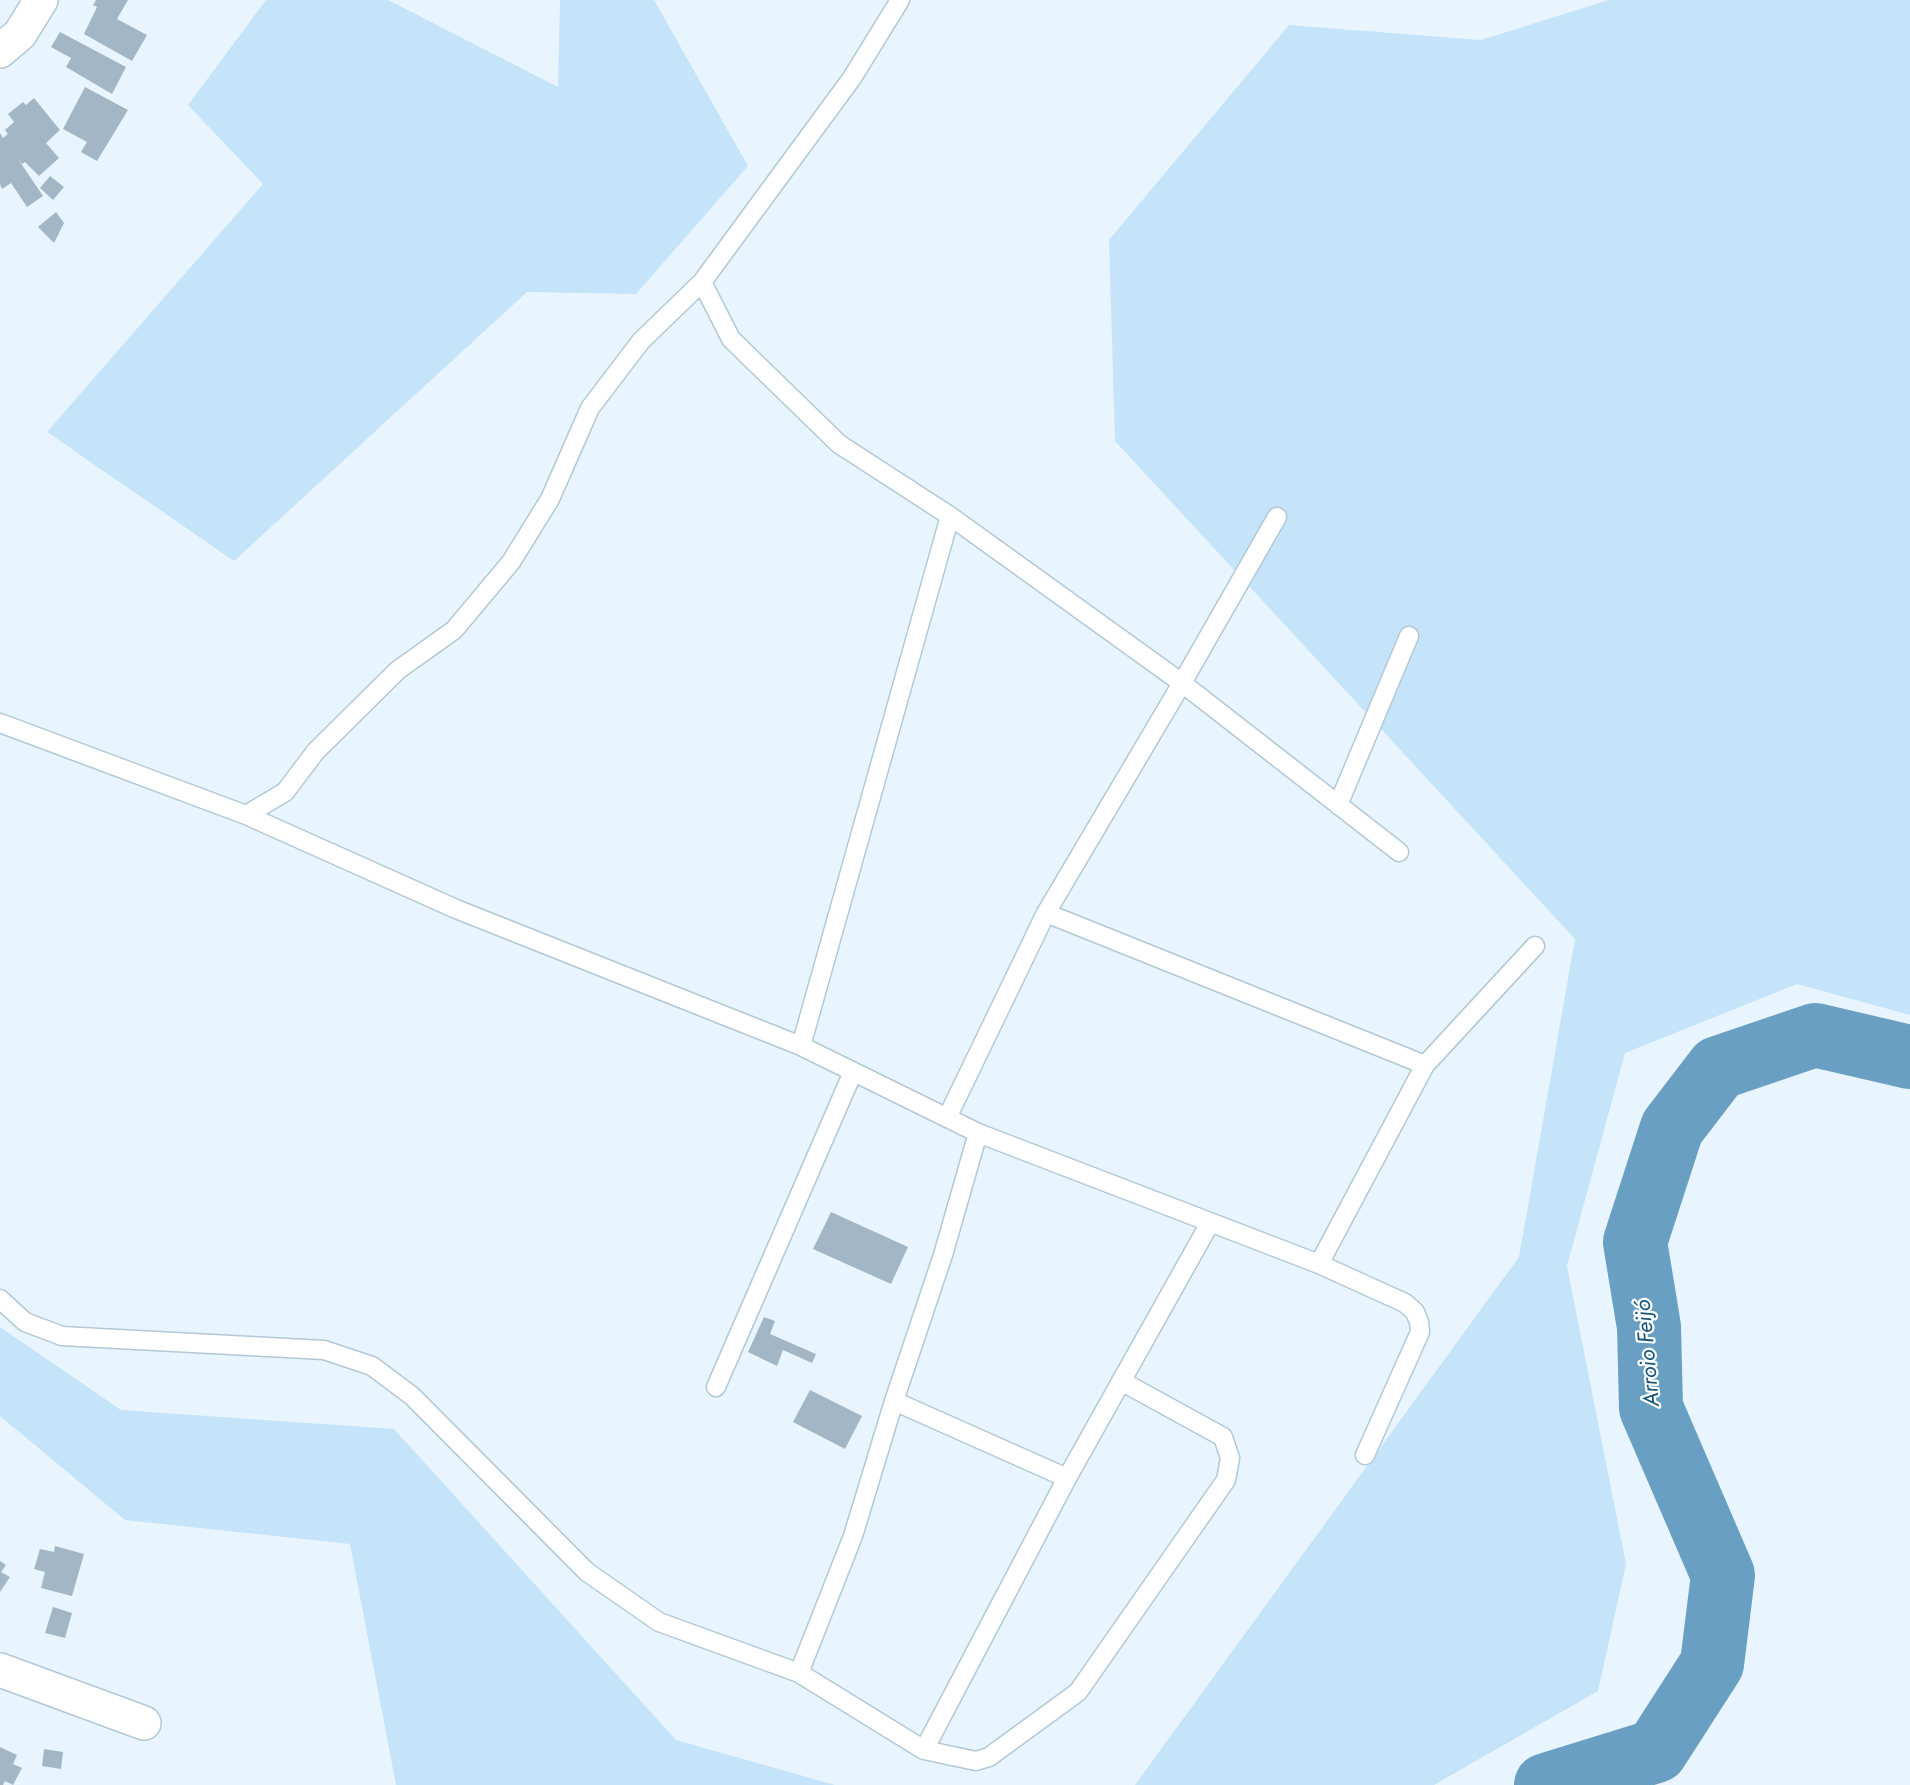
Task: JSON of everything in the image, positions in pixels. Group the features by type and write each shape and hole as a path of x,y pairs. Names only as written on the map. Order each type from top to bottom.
{"street":[{"path":"0,51 20,34 41,0"},
{"path":"0,1670 144,1723"}],"lane":[{"path":"246,815 285,792 316,751 398,670 454,630 511,562 550,499 590,408 641,340 702,282 852,78 900,0"},
{"path":"702,282 731,339 839,444 950,516 1182,683 1399,852"},
{"path":"801,1046 950,516"},
{"path":"947,1118 1046,913 1277,517"},
{"path":"1338,805 1409,636"},
{"path":"0,723 246,815 456,909 801,1046 978,1133 1319,1264 1405,1303 1416,1312 1420,1332 1365,1455"},
{"path":"1046,913 1425,1065"},
{"path":"1319,1264 1425,1065 1535,946"},
{"path":"716,1388 853,1072"},
{"path":"799,1673 853,1536 894,1401 943,1255 978,1133"},
{"path":"924,1750 1067,1478 1210,1223"},
{"path":"0,1299 25,1322 62,1336 324,1350 372,1366 412,1396 586,1572 659,1622 799,1673 924,1750 976,1761 989,1757 1078,1692 1226,1480 1230,1458 1223,1437 1121,1381"},
{"path":"894,1401 1067,1478"}],"shaded area":[{"path":"266,0 388,0 558,87 560,0 654,0 748,166 636,294 527,292 234,561 47,432 263,184 188,105"},
{"path":"1609,0 1910,0 1910,1015 1797,984 1625,1053 1567,1266 1626,1564 1598,1691 1434,1785 1135,1785 1519,1257 1575,939 1115,441 1109,240 1289,25 1481,40"},
{"path":"0,1327 121,1410 394,1429 676,1740 835,1785 396,1785 350,1544 125,1520 0,1416"}],"building":[{"path":"96,0 128,0 117,19 147,35 132,61 84,34 97,7 93,5"},
{"path":"60,32 126,67 112,94 66,67 71,58 51,47"},
{"path":"85,87 128,110 97,161 81,152 87,142 63,129"},
{"path":"34,98 60,130 46,143 59,158 39,176 25,162 22,164 16,156 43,196 27,207 11,183 2,189 0,184 0,133 3,138 8,134 5,130 14,122 8,114 23,102 26,105"},
{"path":"50,176 64,187 53,200 40,188"},
{"path":"56,212 64,223 54,243 38,227"},
{"path":"831,1212 908,1247 891,1284 813,1249"},
{"path":"764,1317 775,1321 770,1334 816,1354 812,1363 783,1350 777,1366 748,1352"},
{"path":"810,1390 862,1416 845,1449 793,1422"},
{"path":"55,1546 84,1554 72,1596 41,1588 45,1572 34,1569 40,1549 54,1552"},
{"path":"0,1561 6,1565 1,1572 10,1577 0,1592"},
{"path":"53,1607 72,1613 65,1638 45,1633"},
{"path":"0,1747 17,1755 13,1764 22,1768 13,1785 5,1781 3,1785 0,1785"},
{"path":"44,1749 63,1752 61,1769 42,1766"}],"waterway":[{"name":"Arroio Feijó","path":"1546,1785 1656,1751 1712,1664 1723,1575 1651,1408 1649,1327 1635,1242 1672,1128 1718,1068 1815,1035 1910,1057"}]}
